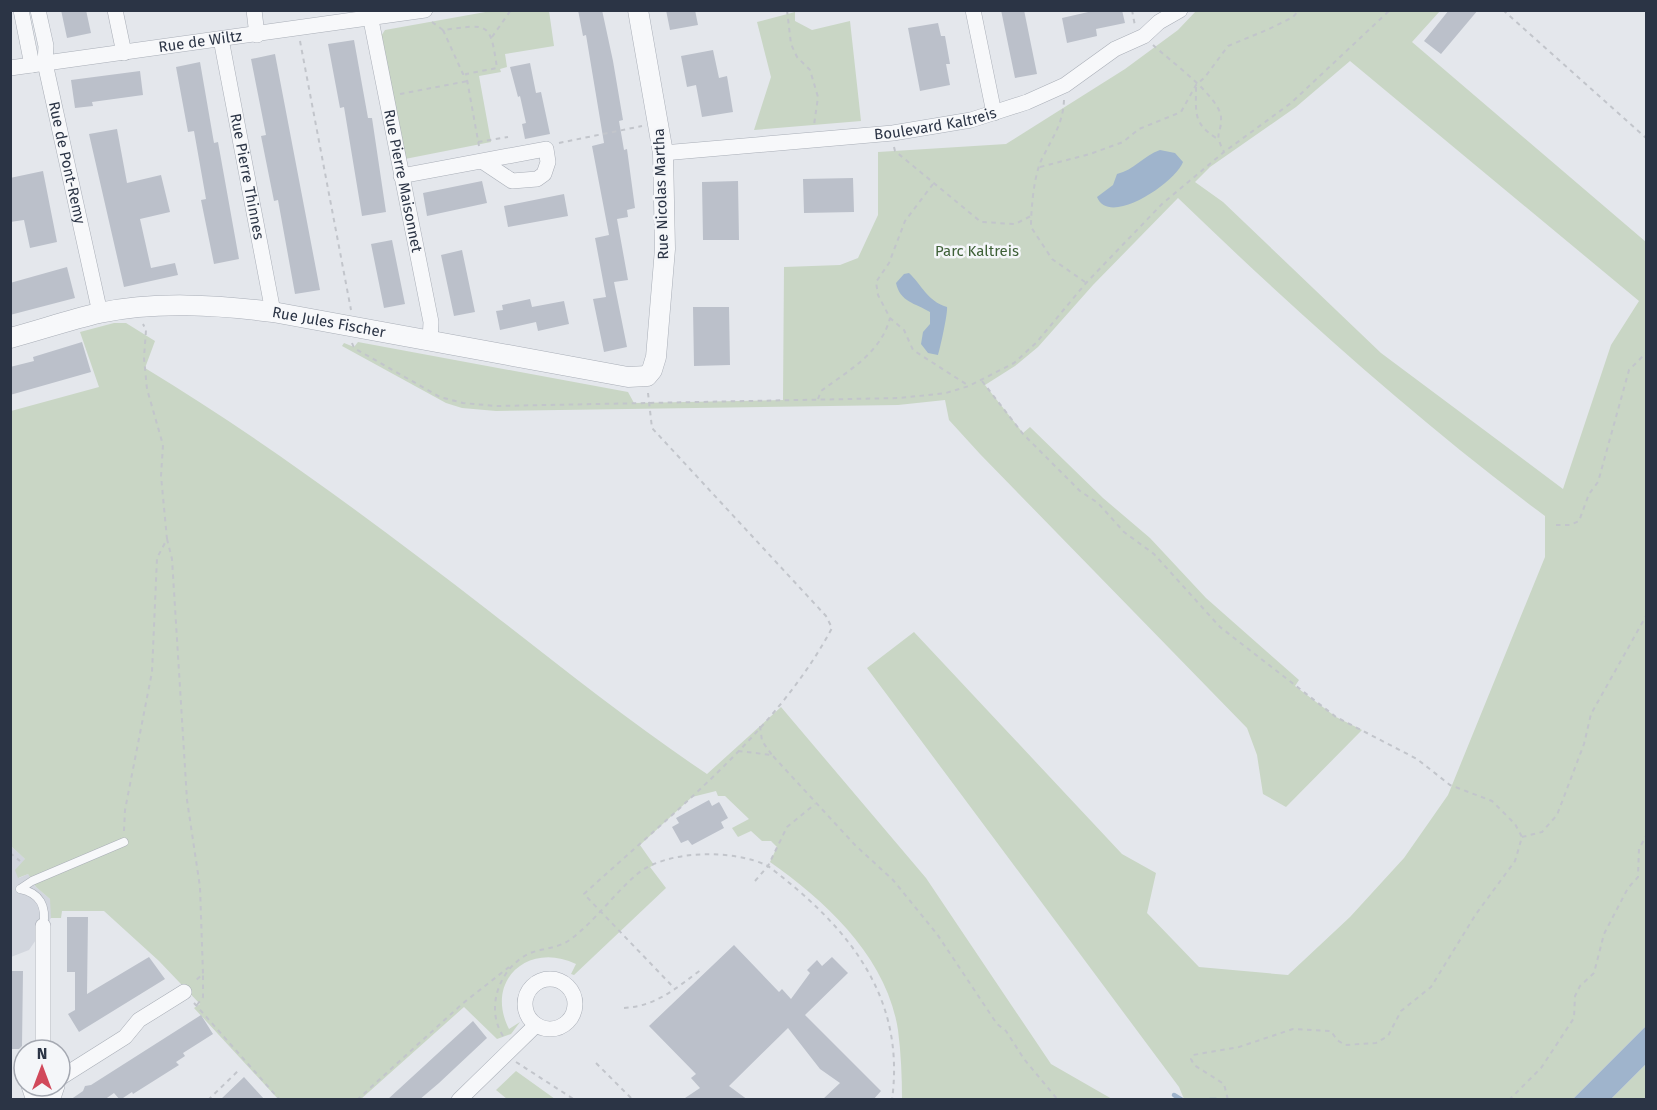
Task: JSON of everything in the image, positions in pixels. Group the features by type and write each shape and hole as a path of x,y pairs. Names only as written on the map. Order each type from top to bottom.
{"street":[{"name":"Rue de Pont-Remy","path":"21,10 38,64 100,313"},
{"name":"Rue de Pont-Remy","path":"38,10 46,46 38,64"},
{"path":"115,10 124,52"},
{"path":"254,10 257,35"},
{"name":"Rue Nicolas Martha","path":"638,10 663,153 664,274 656,357 652,370 647,376"},
{"path":"973,10 994,114"},
{"name":"Boulevard Kaltreis","path":"663,153 893,133 994,114 1065,85 1114,49 1144,36 1159,22 1179,10"},
{"name":"Rue de Wiltz","path":"10,68 371,20 389,14 426,11"},
{"name":"Rue Pierre Maisonnet","path":"371,20 431,322 430,340"},
{"name":"Rue Pierre Thinnes","path":"221,39 273,312"},
{"path":"401,176 546,148 548,162 544,174 537,179 512,182 482,161"},
{"name":"Rue Jules Fischer","path":"10,338 100,313 183,305 273,312 628,377 647,376"},
{"path":"43,926 43,1038"},
{"path":"72,1070 125,1037 139,1020 184,992"},
{"path":"459,1100 536,1025"}],"lane":[{"path":"43,926 45,916 38,897 20,889 32,881 124,842"}],"path":[{"path":"492,38 511,10"},
{"path":"787,10 790,44 797,57 810,70 818,97 812,140"},
{"path":"1040,167 1090,154 1123,142 1139,129 1181,112 1196,84 1205,77 1228,46 1269,29 1293,16 1299,10"},
{"path":"1503,10 1647,138"},
{"path":"426,11 434,25 443,30 463,74 466,74 482,161"},
{"path":"298,29 354,348 440,397 463,403 496,406 900,398 945,393 982,381 1014,363 1036,343 1086,283 1162,204 1224,152 1291,103 1389,11"},
{"path":"443,30 479,25 485,28 492,38 497,68 466,74"},
{"path":"1144,36 1180,66 1217,106 1221,117 1216,138"},
{"path":"386,96 468,81"},
{"path":"1196,84 1196,116 1204,130 1216,138 1224,152"},
{"path":"1065,85 1063,118 1040,167 1031,216 1034,236 1052,259 1086,283"},
{"path":"546,148 559,143 659,122"},
{"path":"893,133 895,151 981,222 1015,224 1031,216"},
{"path":"478,142 508,137"},
{"path":"933,184 905,221 889,263 876,282 878,295 890,318 904,330 913,350 969,386"},
{"path":"140,308 141,321 146,330 144,358 147,389 163,445 161,476 167,539 172,559 187,800 200,887 203,974 202,997 196,1005"},
{"path":"818,399 821,391 862,361 878,345 890,318"},
{"path":"1556,525 1570,525 1579,521 1589,494 1598,482 1629,370 1647,353"},
{"path":"982,381 1023,434 1080,491 1098,503 1124,532 1154,554 1220,627 1336,717 1417,759 1450,785 1492,801 1515,824 1522,837 1515,861 1476,914 1431,987 1401,1011 1388,1036 1376,1043 1346,1045 1337,1040 1331,1031 1293,1029 1239,1047 1193,1055 1191,1059 1194,1065 1224,1084 1228,1100"},
{"path":"648,403 652,428 826,616 832,628 792,693 738,751 584,894 675,989"},
{"path":"124,842 125,810 152,672 157,558 167,539"},
{"path":"1522,837 1542,831 1557,815 1584,744 1591,714 1647,616"},
{"path":"760,726 762,741 772,755 815,804 893,879 937,934 997,1024 1006,1031 1024,1059 1058,1100"},
{"path":"738,751 772,755"},
{"path":"755,881 768,866 787,827 815,804"},
{"path":"1509,1100 1541,1068 1574,1018 1575,996 1580,986 1594,972 1605,934 1628,888 1638,877 1640,849 1647,836"},
{"path":"10,853 20,861"},
{"path":"357,1100 462,1004 528,954 572,939 638,873 667,861 696,855 722,855 753,860 768,866 805,894 834,922 877,985 892,1030 896,1073 892,1100"},
{"path":"512,966 501,981 495,999 495,1017 501,1034 509,1051 574,1100"},
{"path":"624,1008 644,1007 675,989 702,969"},
{"path":"203,974 184,992 280,1100"},
{"path":"596,1063 633,1100"},
{"path":"208,1100 239,1070"}],"shaded area":[{"path":"11,846 25,859 19,878 28,874 36,887 50,899 53,908 51,918 29,950 11,957"}],"green space":[{"path":"491,11 549,11 554,46 505,54 507,67 500,69 501,72 479,76 491,142 405,159 381,36 385,30"},
{"name":"Parc Kaltreis","path":"1196,11 1440,11 1412,42 1646,242 1646,1026 1573,1099 1184,1099 1179,1087 867,668 914,632 1122,854 1156,873 1147,913 1199,967 1288,975 1350,917 1404,858 1448,795 1545,557 1545,516 1449,441 1356,363 1178,198 1093,285 1038,347 1015,366 985,385 1023,433 1030,427 1103,498 1150,538 1206,598 1299,680 1295,686 1336,717 1362,730 1286,807 1263,794 1257,755 1247,728 980,454 949,420 945,400 898,405 496,411 462,408 446,403 342,346 344,343 354,347 358,342 628,392 634,403 783,400 784,267 840,265 858,258 878,215 878,152 1006,144 1125,69 1178,30","holes":["1350,61 1639,301 1611,345 1563,489 1381,353 1223,202 1195,182 1210,167 1296,107"]},
{"path":"795,12 795,21 812,30 850,21 861,121 754,130 771,77 757,22"},
{"path":"114,323 126,323 155,341 145,368 233,424 363,516 624,715 707,774 781,707 926,878 1051,1064 1112,1099 902,1099 898,1030 892,1004 868,956 833,914 813,895 770,862 777,847 771,841 762,841 751,831 738,837 732,828 749,819 725,796 718,796 716,791 692,797 640,845 654,865 650,867 666,888 574,975 571,974 576,964 559,958 542,958 516,969 507,981 502,995 503,1011 509,1029 520,1022 511,1034 497,1039 464,1007 361,1099 278,1099 194,1008 200,1004 159,961 104,911 62,911 61,918 51,918 50,899 36,887 28,874 18,878 15,870 25,859 11,846 11,411 99,387 80,332"},
{"path":"1646,1064 1646,1099 1611,1099"},
{"path":"516,1071 555,1099 507,1099 496,1090"}],"water":[{"path":"1160,150 1175,153 1183,162 1178,171 1156,190 1128,205 1115,207 1104,205 1097,197 1113,185 1117,174"},
{"path":"909,273 934,301 947,307 938,355 928,353 921,344 923,332 930,324 930,312 909,301 898,289 896,283 904,274"},
{"path":"1646,1026 1646,1064 1611,1099 1573,1099"}],"building":[{"path":"61,10 86,10 91,33 67,38"},
{"path":"578,10 602,10 623,120 619,121 624,150 627,149 635,208 627,210 628,217 617,219 628,280 614,282 627,347 604,352 593,299 606,297 595,238 609,235 592,146 604,143 586,35 583,36"},
{"path":"666,10 695,10 698,25 670,30"},
{"path":"1001,10 1024,10 1037,74 1015,78"},
{"path":"1097,10 1122,10 1125,23 1096,29 1097,36 1067,43 1062,18"},
{"path":"1449,10 1478,10 1441,54 1424,41"},
{"path":"938,23 941,36 945,36 950,64 946,64 950,85 920,91 908,28"},
{"path":"354,40 368,118 372,118 386,212 362,216 344,107 340,108 328,44"},
{"path":"713,50 719,78 727,76 733,112 702,117 696,85 687,87 681,56"},
{"path":"275,54 320,290 295,294 278,200 274,201 261,136 266,135 251,59"},
{"path":"200,62 214,143 218,142 239,259 214,264 201,200 206,199 194,131 188,132 176,67"},
{"path":"530,63 536,93 541,92 550,134 525,139 522,124 526,123 510,67"},
{"path":"140,71 143,95 92,102 93,106 75,108 71,80"},
{"path":"117,129 127,183 161,175 170,212 140,219 151,268 175,263 178,275 124,287 89,134"},
{"path":"43,171 57,242 30,248 24,220 10,222 10,178"},
{"path":"853,178 854,212 804,213 803,179"},
{"path":"482,181 487,203 427,216 423,193"},
{"path":"738,181 739,240 703,240 702,182"},
{"path":"564,194 568,216 508,227 504,206"},
{"path":"392,240 405,304 384,308 371,244"},
{"path":"462,250 475,312 454,316 441,255"},
{"path":"67,267 75,298 10,315 10,283"},
{"path":"530,299 532,307 564,301 569,324 538,331 536,322 500,330 496,311 503,310 502,305"},
{"path":"693,307 729,307 730,365 694,366"},
{"path":"82,342 91,372 10,395 10,367 34,361 33,357"},
{"path":"709,800 712,806 719,802 728,818 721,822 724,828 692,845 688,840 681,843 672,827 679,823 676,818"},
{"path":"67,917 88,917 87,994 149,957 165,979 79,1032 68,1014 75,1010 75,972 67,972"},
{"path":"734,945 779,992 782,989 791,999 810,973 807,970 817,960 822,966 832,957 848,973 805,1015 881,1091 873,1100 822,1100 840,1083 820,1069 788,1028 729,1086 748,1100 682,1100 700,1088 691,1078 696,1074 649,1026"},
{"path":"10,971 23,971 22,1038 12,1038 12,1049 10,1049"},
{"path":"201,1015 213,1034 183,1053 185,1056 176,1062 179,1065 120,1100 114,1093 104,1100 70,1100 83,1091 85,1086 91,1085"},
{"path":"473,1021 487,1038 439,1083 419,1100 387,1100"},
{"path":"244,1077 265,1100 220,1100"}],"waterway":[{"path":"1174,1095 1182,1100"},
{"path":"1210,1100 1216,1100"}]}
